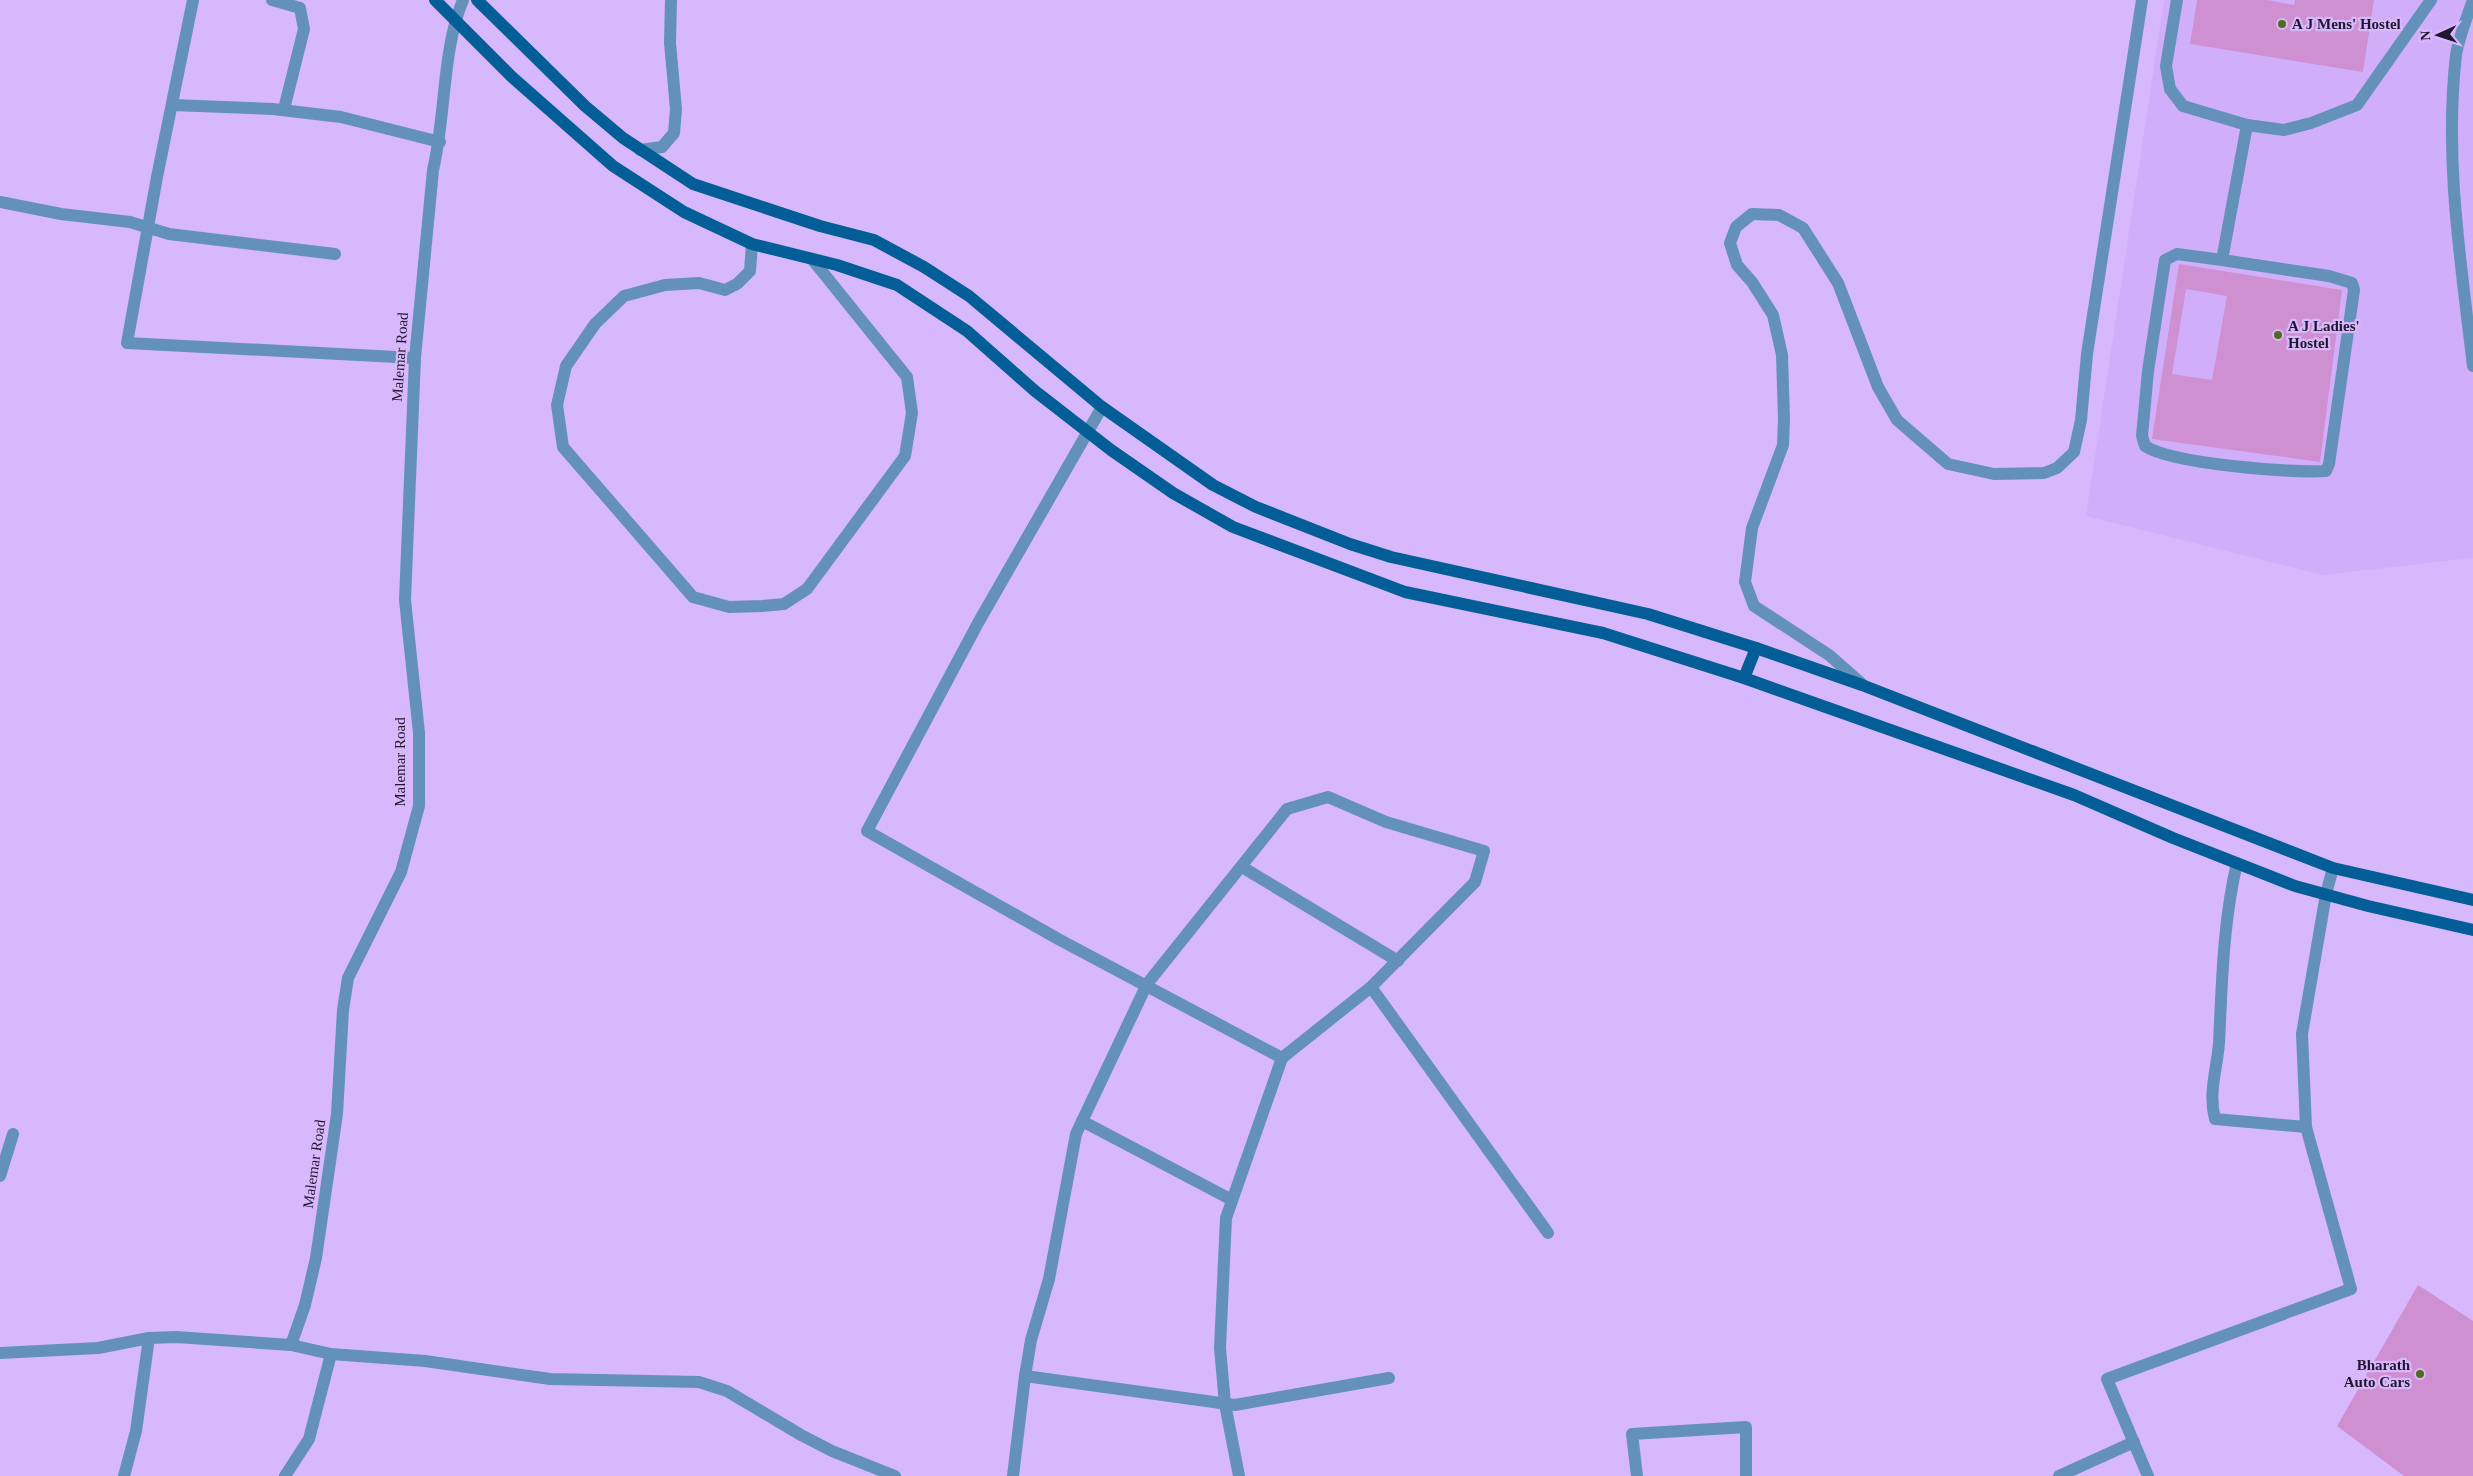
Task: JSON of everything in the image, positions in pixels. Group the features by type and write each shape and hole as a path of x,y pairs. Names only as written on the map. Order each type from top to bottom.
{"main road":[{"path":"435,0 454,22 512,77 613,166 684,212 752,244 812,259 897,285 966,330 1035,391 1087,432 1173,493 1232,527 1405,592 1603,633 1744,678 2074,795 2295,886 2473,930"},
{"path":"477,0 585,106 640,150 693,184 820,226 874,240 924,267 969,296 1102,407 1213,485 1256,507 1350,544 1391,557 1648,614 1756,648 1862,685 2333,868 2473,900"},
{"path":"1744,678 1756,648"}],"street":[{"path":"193,0 127,343 415,358"},
{"path":"272,0 300,8 304,29 284,110"},
{"name":"Malemar Road","path":"291,1346 305,1305 316,1258 337,1114 343,1010 348,978 401,872 419,806 419,733 405,600 415,358 433,170 440,142 454,22 463,0"},
{"path":"640,150 662,147 674,133 676,109 670,43 671,0"},
{"path":"1862,685 1829,655 1754,606 1745,582 1752,528 1783,445 1784,419 1782,356 1773,315 1752,282 1737,265 1730,243 1736,228 1752,214 1779,215 1803,228 1838,283 1878,387 1897,420 1948,464 1994,474 2044,473 2057,468 2074,452 2081,420 2087,354 2142,0"},
{"path":"2177,0 2166,66 2170,89 2183,106 2247,125 2284,130 2311,123 2357,105 2431,0"},
{"path":"2473,0 2470,17 2456,53 2452,152 2454,206 2473,366"},
{"path":"172,105 284,110 342,117 440,142"},
{"path":"2222,260 2247,125"},
{"path":"0,202 61,214 130,222 169,234 335,254"},
{"path":"752,244 750,271 737,284 725,290 699,283 665,285 624,296 595,324 566,366 557,405 564,447 693,598 729,606 784,604 807,589 904,456 912,413 907,377 812,259"},
{"path":"2177,254 2222,260 2329,276 2352,283 2354,290 2338,408 2326,472 2246,467 2176,457 2145,446 2142,436 2148,371 2165,260 2177,254"},
{"path":"1102,407 978,622 867,831 1060,940 1147,984 1282,1058"},
{"path":"1013,1476 1031,1340 1049,1279 1076,1134 1082,1121 1147,984 1287,809 1328,797 1386,822 1484,851 1475,882 1398,961 1372,987 1282,1058 1226,1218 1220,1348 1225,1404 1239,1476"},
{"path":"2237,863 2229,896 2220,985 2219,1045 2211,1102 2215,1119 2306,1127"},
{"path":"1242,867 1398,961"},
{"path":"2148,1476 2107,1379 2351,1288 2306,1127 2302,1034 2326,894 2333,868"},
{"path":"1372,987 1548,1233"},
{"path":"1082,1121 1232,1200"},
{"path":"0,1176 13,1134"},
{"path":"0,1353 98,1348 149,1338 176,1337 291,1346 331,1354 425,1362 550,1379 699,1382 727,1391 800,1435 832,1451 895,1476"},
{"path":"124,1476 136,1431 149,1338"},
{"path":"285,1476 309,1439 331,1354"},
{"path":"1025,1376 1235,1405 1389,1378"},
{"path":"1637,1476 1632,1434 1746,1427 1746,1476"},
{"path":"2059,1476 2134,1442"}],"shaded area":[{"path":"2164,0 2473,0 2473,558 2323,575 2086,516"}],"building":[{"name":"A J Mens' Hostel","path":"2197,0 2267,0 2294,5 2295,0 2374,0 2363,72 2190,44"},
{"name":"A J Ladies' Hostel","path":"2179,264 2342,290 2320,462 2152,439","holes":["2186,289 2227,296 2212,380 2172,374"]},
{"name":"Bharath Auto Cars","path":"2418,1285 2473,1321 2473,1476 2404,1476 2337,1426"}],"place":[{"name":"A J Mens' Hostel","path":"2282,24"},
{"name":"A J Ladies' Hostel","path":"2278,335"},
{"name":"Bharath Auto Cars","path":"2420,1374"}]}
